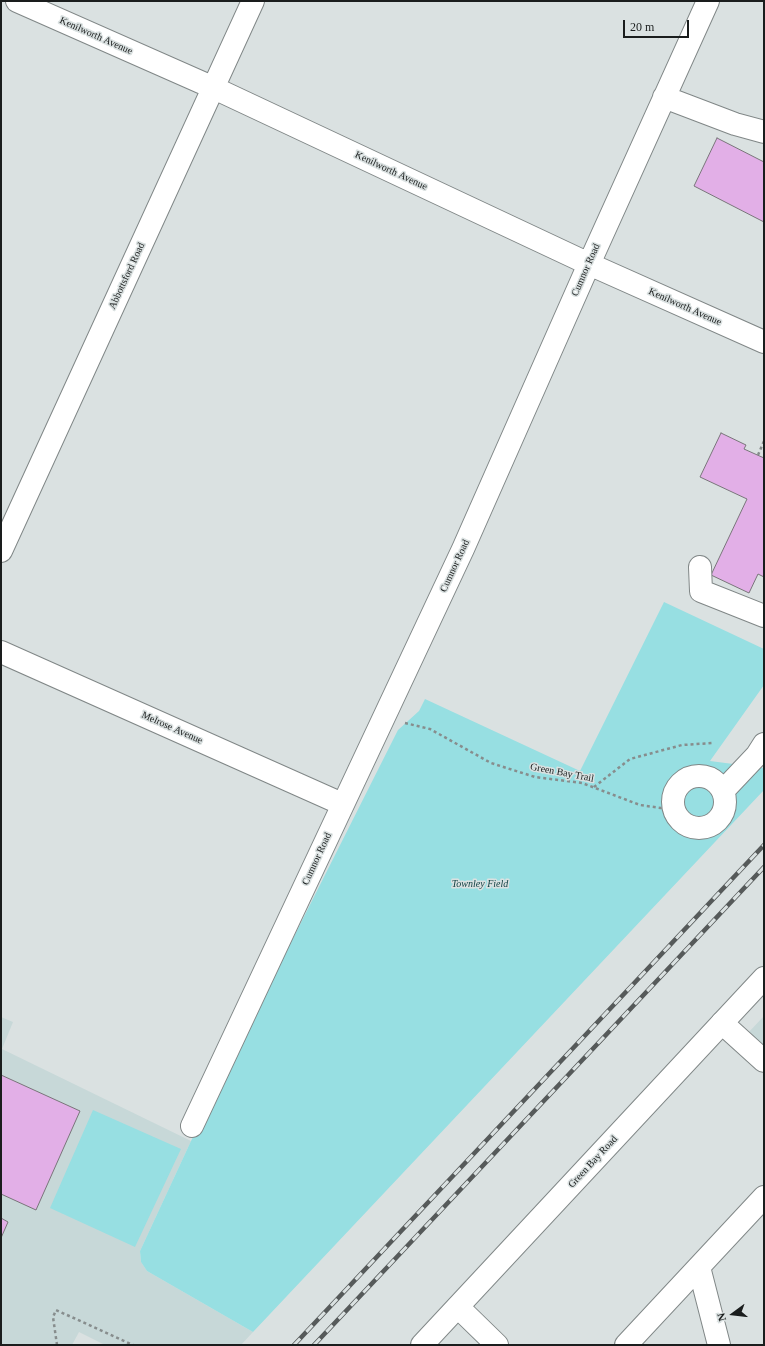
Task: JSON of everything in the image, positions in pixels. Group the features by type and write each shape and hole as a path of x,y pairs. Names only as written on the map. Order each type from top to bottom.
{"street":[{"name":"Kenilworth Avenue","path":"17,1 214,88 589,264 764,342"},
{"name":"Abbottsford Road","path":"1,551 253,1"},
{"name":"Cumnor Road","path":"192,1126 463,549 589,264 708,1"},
{"path":"664,97 735,124 764,132"},
{"path":"700,567 701,590 764,616"},
{"name":"Melrose Avenue","path":"1,652 342,804"},
{"path":"723,791 757,755 764,744"},
{"path":"692,777 712,779 723,791 725,800 724,808 714,823 706,827 698,828 689,826 682,821 676,814 674,805 674,797 681,783 692,777"},
{"name":"Green Bay Road","path":"422,1345 764,978"},
{"path":"722,1022 764,1061"},
{"path":"626,1345 764,1197"},
{"path":"699,1267 719,1345"},
{"path":"458,1307 498,1345"}],"path":[{"path":"758,455 764,441"},
{"name":"Green Bay Trail","path":"384,716 430,729 491,763 512,770 535,777 560,779 594,787 640,805 661,808 674,805"},
{"path":"594,787 630,759 682,745 713,743"},
{"path":"57,1345 53,1317 56,1310 132,1345"}],"shaded area":[{"path":"764,1016 764,1050 747,1034"},
{"path":"1,1017 13,1022 2,1049 191,1141 140,1251 141,1262 147,1271 253,1332 241,1345 105,1345 79,1332 72,1345 1,1345"}],"green space":[{"name":"Townley Field","path":"664,602 764,649 764,685 710,761 764,768 764,790 253,1332 147,1271 141,1262 140,1251 191,1141 398,730 419,711 425,699 580,771"},
{"path":"93,1110 181,1149 135,1247 50,1208"}],"building":[{"path":"717,138 764,162 764,222 694,186"},
{"path":"721,433 746,445 744,449 764,458 764,577 758,574 749,593 711,575 747,499 700,477"},
{"path":"1,1075 80,1111 36,1210 1,1194"},
{"path":"1,1218 8,1222 1,1238"}],"railway":[{"path":"294,1345 764,845"},
{"path":"314,1345 764,867"}]}
